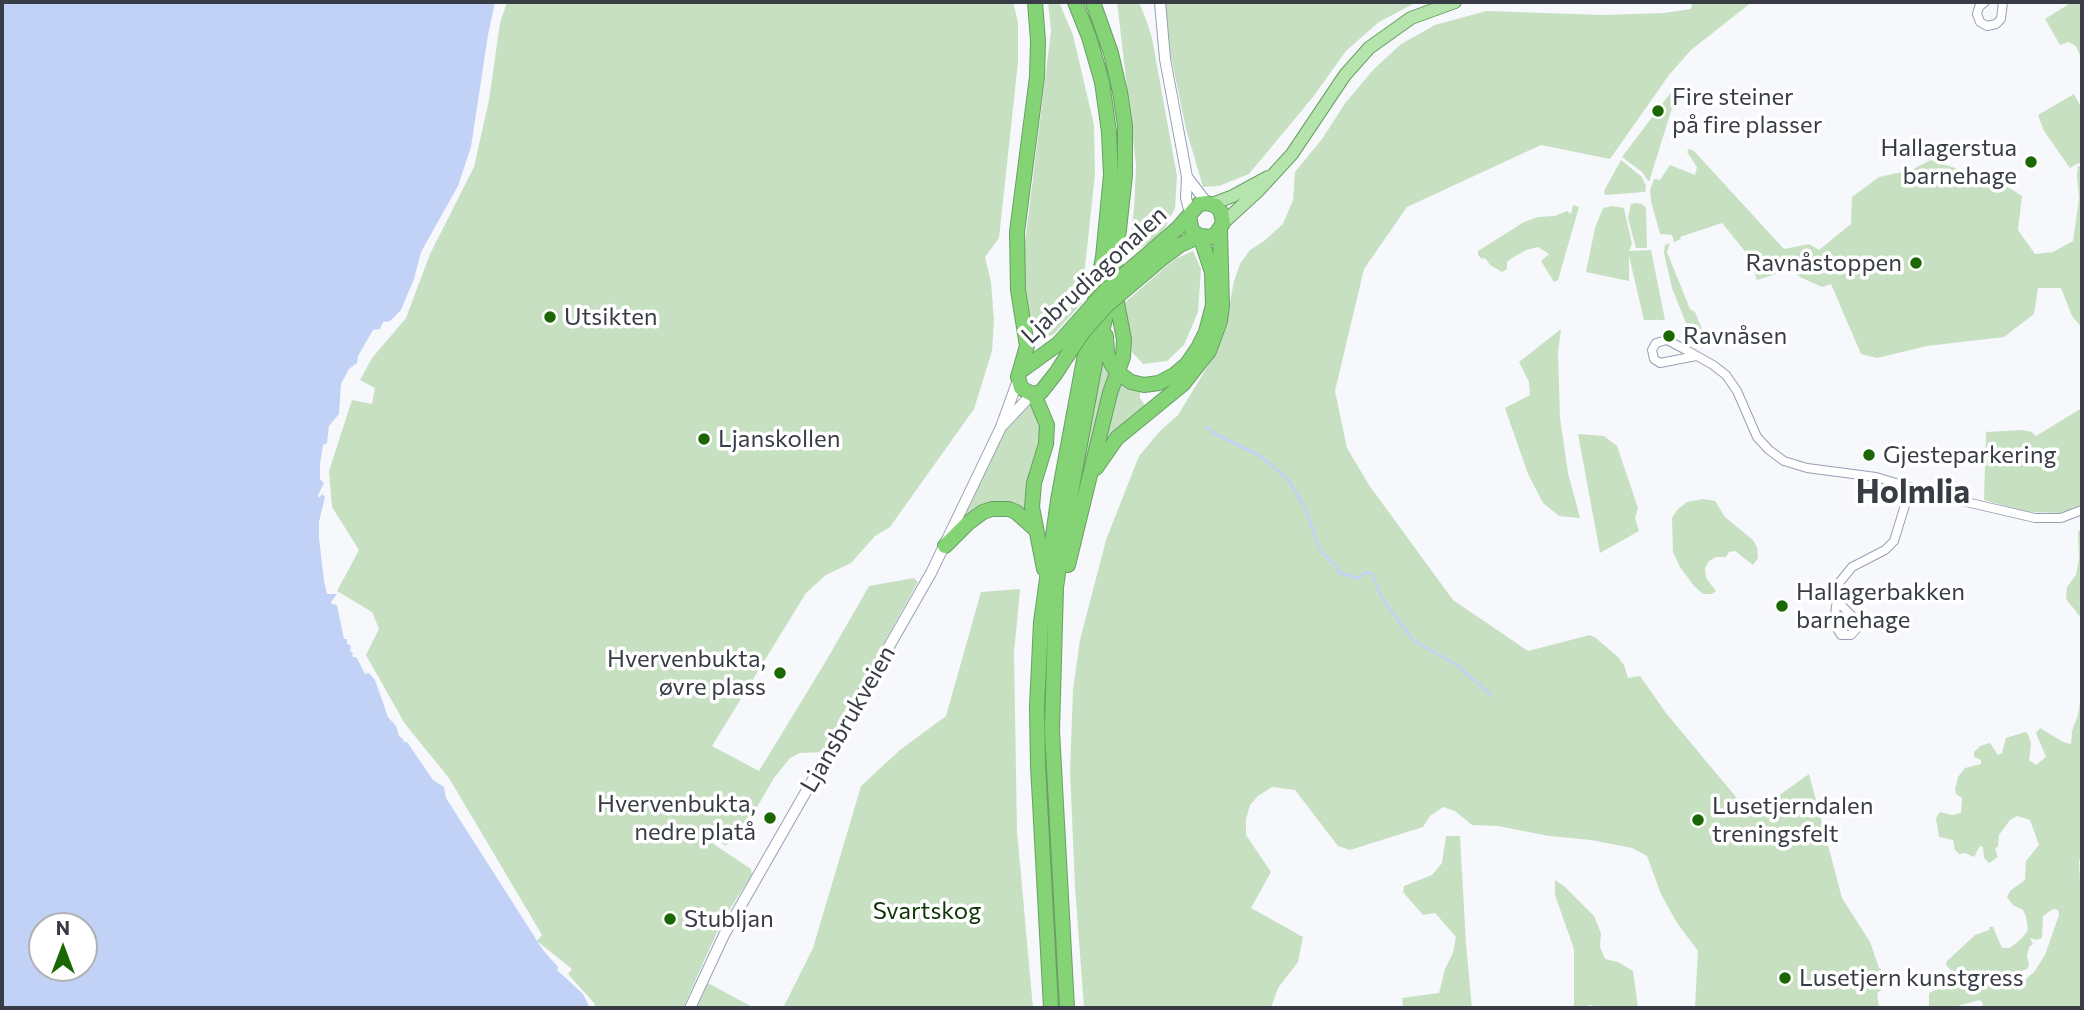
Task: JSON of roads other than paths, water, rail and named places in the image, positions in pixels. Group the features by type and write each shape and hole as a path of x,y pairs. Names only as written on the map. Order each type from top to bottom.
{"highway":[{"path":"1035,2 1037,77 1017,232 1017,277 1027,346 1021,388 1037,391"},
{"path":"1051,1008 1037,732 1039,654 1046,577 1101,270 1110,191 1106,105 1096,58 1075,2"},
{"path":"1067,1008 1053,766 1052,679 1057,575 1097,352 1113,285 1123,209 1125,126 1114,64 1093,2"},
{"path":"1090,481 1116,438 1183,384 1209,351 1222,306 1221,212 1210,204 1195,206 1189,215 1189,226 1200,236 1211,265 1213,285 1210,318 1199,348 1182,369 1159,383 1144,385 1131,382 1117,372 1107,353 1105,327"},
{"name":"Ljabrudiagonalen","path":"1037,391 1065,359 1083,332 1160,252 1189,215"},
{"path":"1200,236 1211,237 1221,226"},
{"name":"Ljabrudiagonalen","path":"1023,372 1058,344 1106,289 1160,252 1200,236"},
{"path":"1055,632 1074,534 1124,347 1113,285"},
{"path":"1023,372 1037,366 1044,371 1047,378 1037,391"},
{"path":"1037,391 1047,425 1046,444 1032,494 1035,529 1046,577"},
{"path":"945,546 968,523 992,509 1001,508 1016,512 1035,529"}],"main road":[{"path":"1160,2 1165,59 1187,177 1186,198 1189,215"},
{"path":"1221,226 1293,154 1345,75 1369,48 1411,18 1455,2"},
{"path":"1187,177 1210,204 1233,197 1252,184 1272,176"},
{"name":"Ljansbrukveien","path":"690,1008 724,935 945,546 1001,427 1023,372"},
{"name":"Ljansbrukveien","path":"1001,427 1037,391"}],"street":[{"path":"1985,2 1979,6 1977,14 1980,22 1987,26 1996,24 2001,19 2003,2"},
{"path":"1696,356 1660,363 1654,359 1652,350 1656,343 1667,340 1713,365 1731,381 1757,437 1779,458 1807,468 1895,482 1910,489 2035,518 2061,518 2082,510"},
{"path":"1837,601 1839,583 1848,570 1885,550 1894,541 1910,489"}],"water":[{"path":"2,2 495,2 471,147 458,186 421,252 414,279 401,310 390,321 383,322 380,329 373,330 358,356 357,363 349,369 341,384 339,414 329,426 320,464 320,479 324,483 318,495 319,498 322,494 325,497 319,522 319,538 327,594 337,594 331,602 337,605 344,639 351,645 352,656 357,658 365,674 369,673 375,680 388,717 396,726 399,736 407,742 433,780 444,787 446,798 543,950 558,967 557,970 583,994 590,1008 2,1008"}],"waterway":[{"path":"1206,427 1259,455 1288,479 1306,510 1320,550 1340,573 1358,578 1366,572 1372,574 1382,598 1413,640 1457,665 1491,695"}],"place":[{"name":"Fire steiner på fire plasser","path":"1658,111"},
{"name":"Hallagerstua barnehage","path":"2031,162"},
{"name":"Ravnåstoppen","path":"1916,263"},
{"name":"Utsikten","path":"550,317"},
{"name":"Ravnåsen","path":"1669,336"},
{"name":"Ljanskollen","path":"704,439"},
{"name":"Gjesteparkering","path":"1869,455"},
{"name":"Hallagerbakken barnehage","path":"1782,606"},
{"name":"Hvervenbukta, øvre plass","path":"780,673"},
{"name":"Hvervenbukta, nedre platå","path":"770,818"},
{"name":"Lusetjerndalen treningsfelt","path":"1698,820"},
{"name":"Stubljan","path":"670,919"},
{"name":"Lusetjern kunstgress","path":"1785,978"}],"district":[{"name":"Holmlia","path":"1913,492"}],"park label":[{"name":"Svartskog","path":"927,911"}]}
